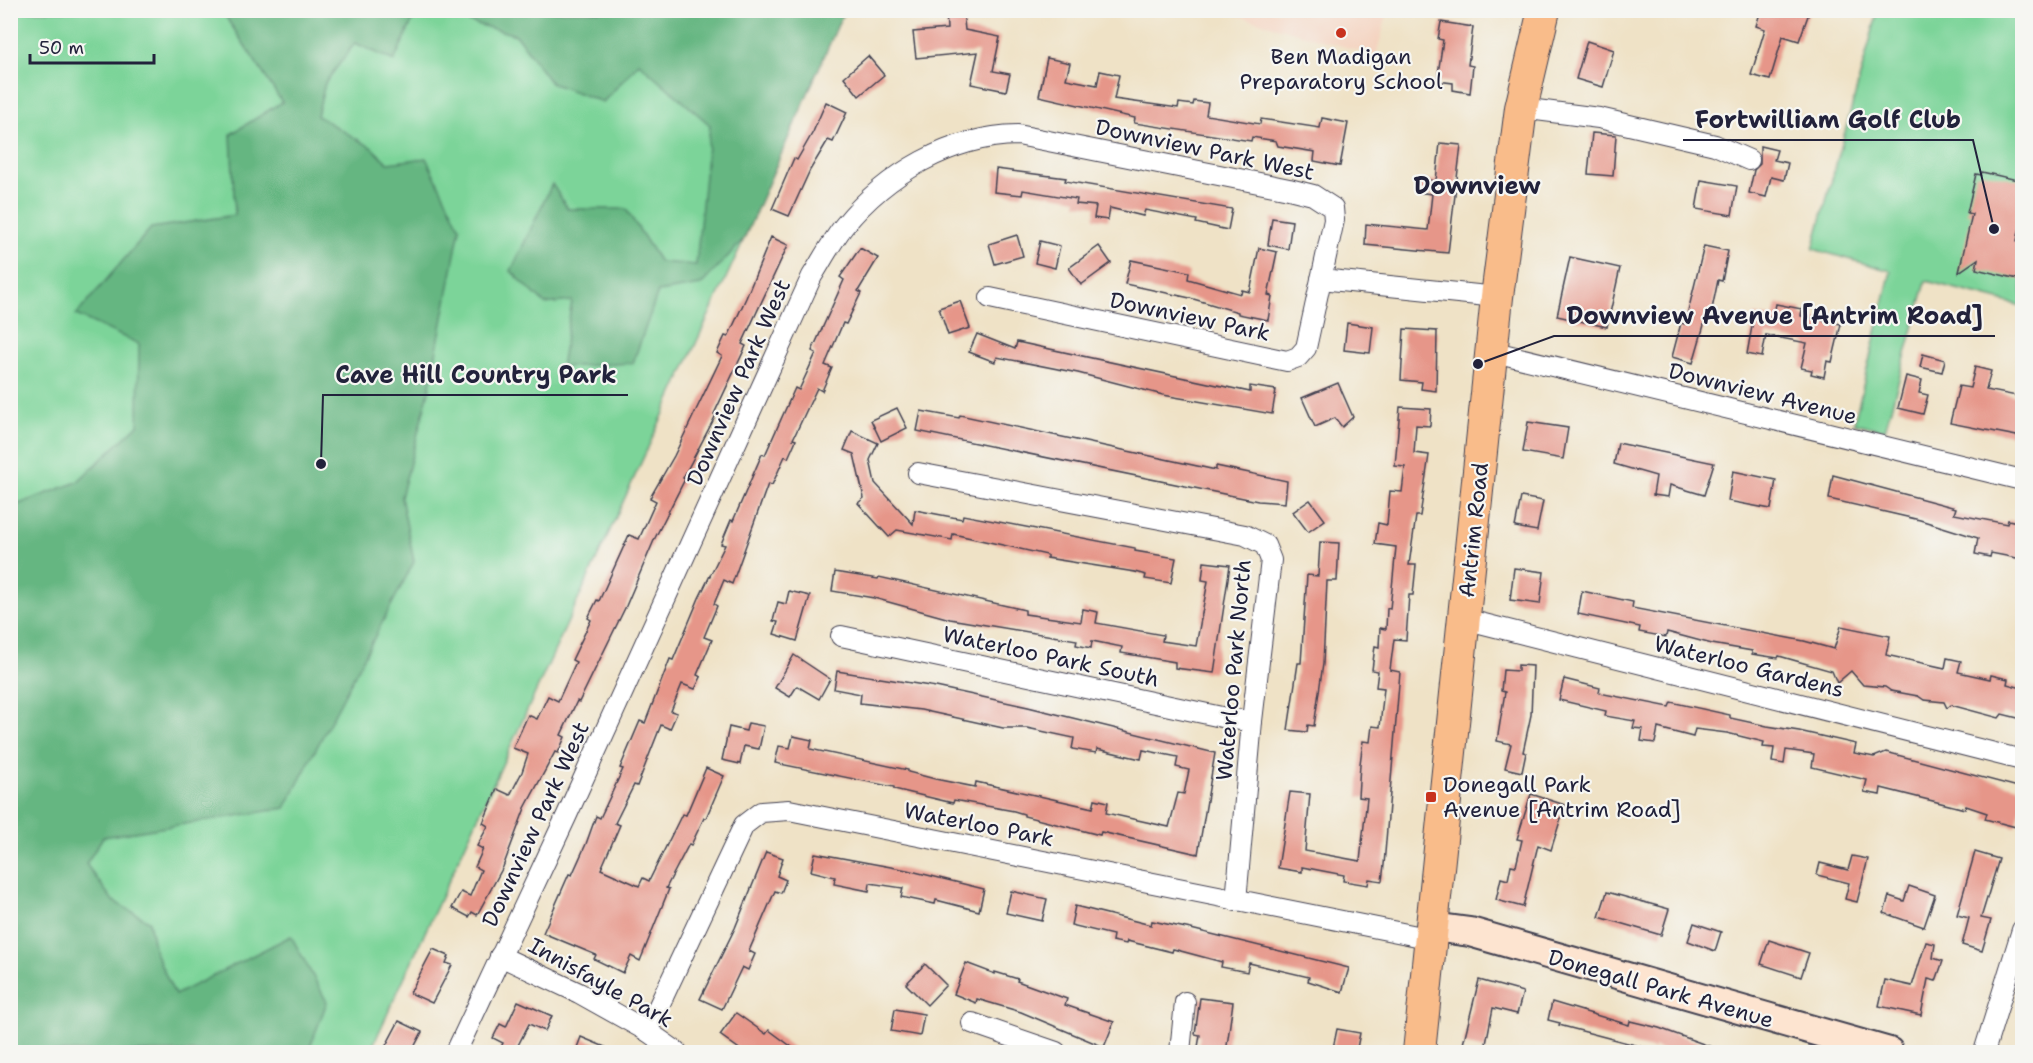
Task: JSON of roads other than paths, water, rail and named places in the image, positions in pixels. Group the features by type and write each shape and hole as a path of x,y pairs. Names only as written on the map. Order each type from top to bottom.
{"main road":[{"name":"Antrim Road","path":"1419,1053 1497,297 1521,108 1544,10"}],"street":[{"path":"1521,108 1599,118 1704,142 1731,150 1749,160"},
{"name":"Downview Park West","path":"456,1053 812,276 843,227 877,190 912,167 968,141 990,135 1018,135 1313,195 1332,208 1334,220"},
{"name":"Downview Park","path":"990,298 1287,361 1298,357 1306,348 1334,220"},
{"path":"1321,279 1497,297"},
{"name":"Downview Avenue","path":"1492,354 1507,355 2022,480"},
{"name":"Waterloo Park North","path":"918,473 1245,535 1265,545 1271,560 1252,721 1236,901"},
{"name":"Waterloo Gardens","path":"1463,622 1480,623 2022,760"},
{"name":"Waterloo Park South","path":"841,636 1252,721"},
{"name":"Waterloo Park","path":"647,1031 744,825 761,812 789,810 1236,901 1432,933"},
{"path":"1984,1053 2022,930"},
{"name":"Donegall Park Avenue","path":"1432,933 1470,933 1889,1053"},
{"name":"Innisfayle Park","path":"500,956 579,993 647,1031 677,1053"},
{"path":"1180,1053 1173,1026 1185,1002"},
{"path":"972,1023 1032,1049 1056,1053"}],"place":[{"name":"Ben Madigan Preparatory School","path":"1341,33"},
{"name":"Fortwilliam Golf Club","path":"1994,229"},
{"name":"Downview Avenue [Antrim Road]","path":"1478,364"},
{"name":"Cave Hill Country Park","path":"321,464"},
{"name":"Donegall Park Avenue [Antrim Road]","path":"1431,797"}],"district":[{"name":"Downview","path":"1477,186"}]}
